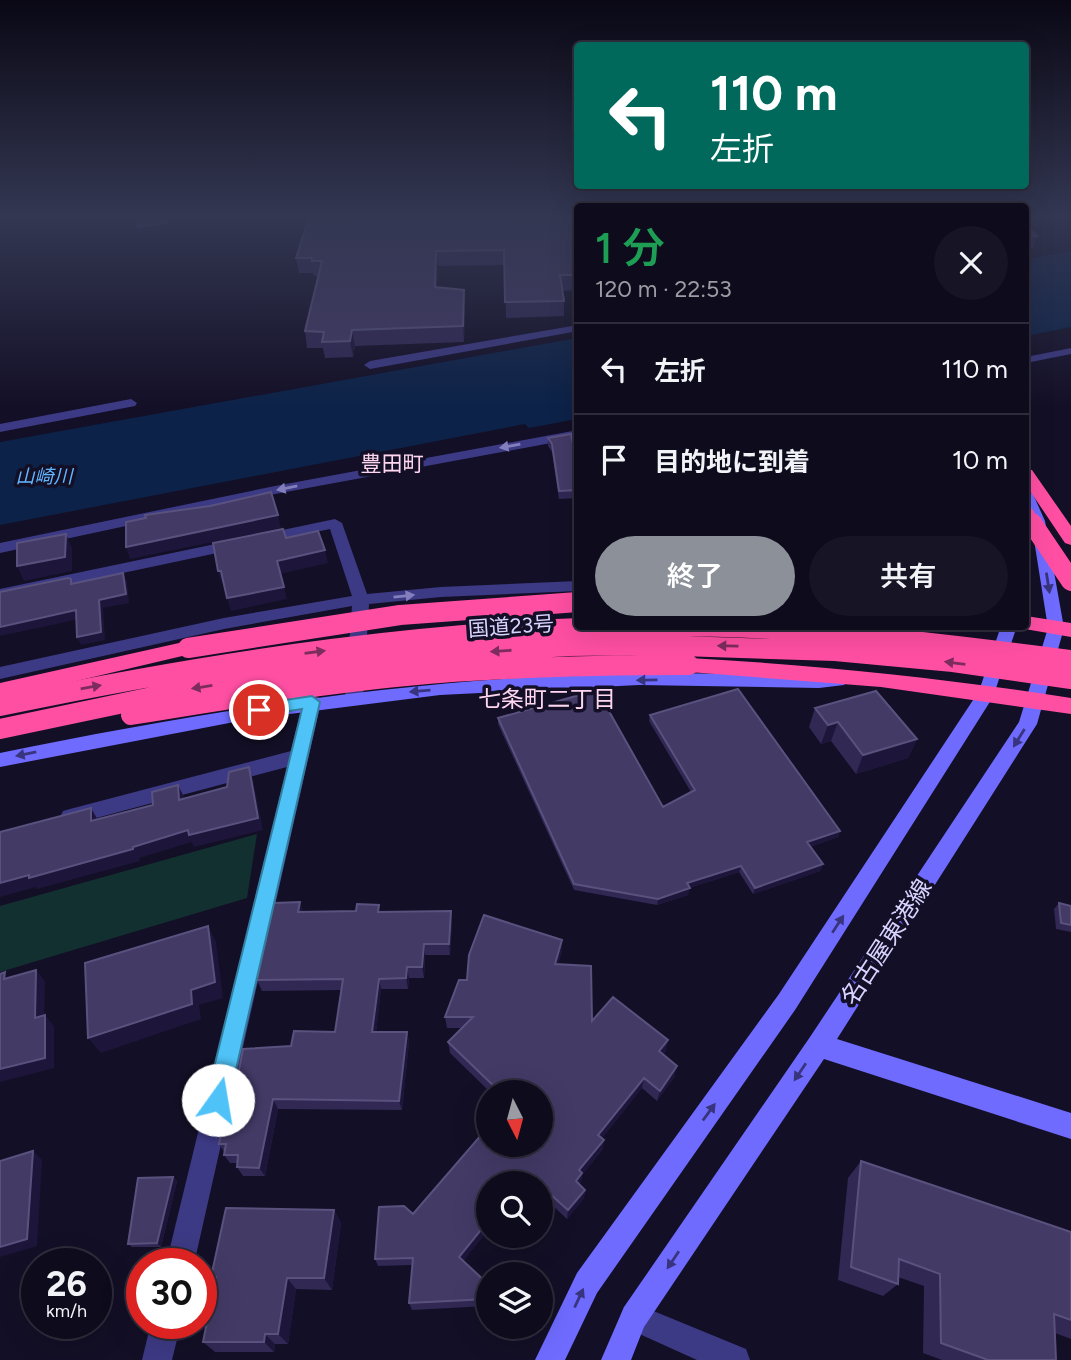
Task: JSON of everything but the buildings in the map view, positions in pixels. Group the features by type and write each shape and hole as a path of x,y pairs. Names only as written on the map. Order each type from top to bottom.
{"highway":[{"path":"1029,478 1071,539"},
{"path":"1029,518 1071,581"},
{"path":"0,691 188,648 400,615 574,601"},
{"path":"1029,623 1063,629"},
{"name":"国道23号","path":"0,706 204,668 369,644 574,629"},
{"name":"国道23号","path":"797,630 935,642 1071,660"},
{"name":"国道23号","path":"0,729 190,689 403,657 568,646 650,645 835,651 1071,679"},
{"path":"0,736 316,685 520,667 689,665 789,671 987,692 1071,706"}],"main road":[{"name":"名古屋東港線","path":"616,1360 635,1317 819,1045 1028,724 1034,699 1063,629 1038,521 1029,501"},
{"path":"550,1360 587,1283 787,1002 987,692 1008,630"},
{"path":"0,760 112,737 312,702 354,698 573,681 684,679 792,683 862,679"},
{"path":"819,1045 1071,1126"}],"street":[{"path":"370,365 574,329"},
{"path":"1029,359 1071,351"},
{"path":"0,428 131,403"},
{"path":"0,548 275,490 574,435"},
{"path":"0,594 335,523 361,600 354,698"},
{"path":"0,673 218,624 361,600 455,591 574,586"},
{"path":"184,1248 312,702"},
{"path":"52,822 300,756"},
{"path":"635,1317 671,1335 735,1360"},
{"path":"157,1360 162,1339"}],"green space":[{"path":"257,834 247,898 0,972 0,906"}],"water":[{"path":"1029,281 1071,281 1071,327 1029,335"},
{"name":"山崎川","path":"574,339 574,420 529,428 525,424 0,525 0,442"}],"district":[{"name":"豊田町","path":"392,463"},
{"name":"七条町二丁目","path":"547,699"}],"route":[{"path":"218,1100 312,702 259,710"}]}
